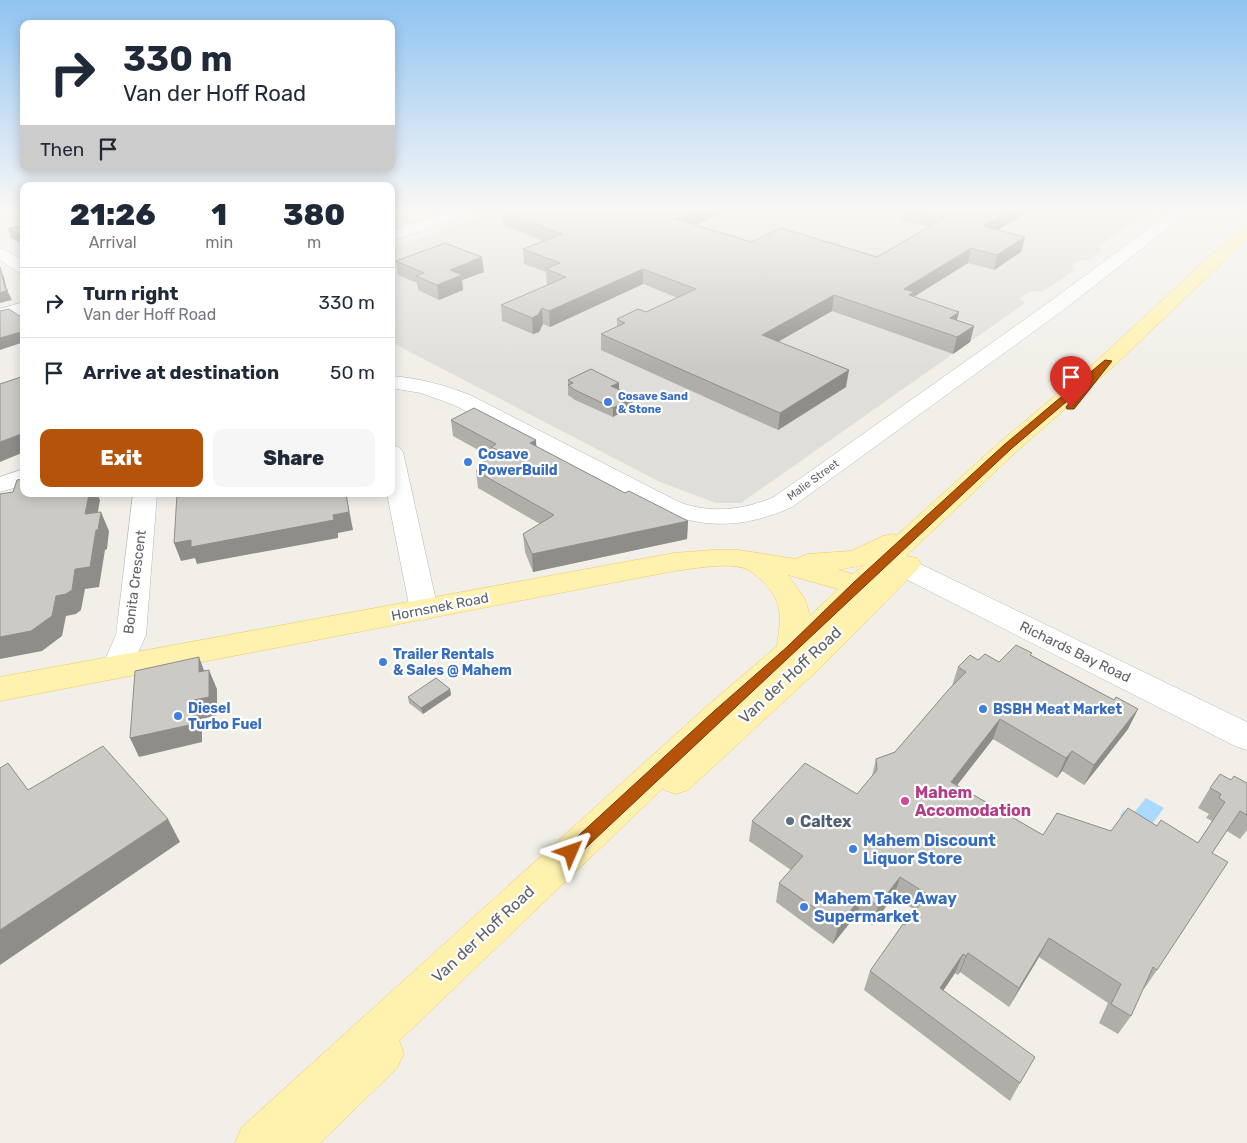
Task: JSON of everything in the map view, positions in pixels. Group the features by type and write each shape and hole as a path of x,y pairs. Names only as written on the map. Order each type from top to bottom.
{"main road":[{"name":"Van der Hoff Road","path":"287,1143 576,871 806,663 880,582 939,513 1008,447 1108,361 1214,261"},
{"name":"Van der Hoff Road","path":"258,1143 718,715 792,650 880,582 1071,407 1108,361"},
{"path":"781,564 845,562 870,555 939,513"},
{"name":"Hornsnek Road","path":"0,689 674,562 718,558 752,560 880,582"},
{"path":"752,560 776,579 786,590 794,606 792,650"}],"street":[{"name":"Malie Street","path":"395,382 412,383 432,388 462,400 656,501 685,512 721,517 742,516 783,502 1062,302 1116,261"},
{"path":"0,315 20,309"},
{"path":"395,471 424,610"},
{"path":"0,485 20,478"},
{"name":"Bonita Crescent","path":"117,667 131,635 145,497"},
{"name":"Richards Bay Road","path":"880,582 1247,737"}],"shaded area":[{"path":"395,261 1078,261 1072,265 1075,270 1042,292 1031,291 1020,298 1025,303 741,503 716,503 660,482 395,344"}],"water":[{"path":"1146,798 1164,808 1146,832 1120,816 1124,810 1132,815"}],"building":[{"path":"397,261 471,261 450,270 462,275 437,285 416,276 424,273"},
{"path":"556,261 949,261 904,289 914,292 909,295 959,312 950,318 974,326 957,337 834,295 762,335 849,370 780,413 601,334 625,323 617,319 638,309 646,312 696,289 643,269 549,311 542,308 538,315 532,318 501,305 566,277 546,269 560,263"},
{"path":"0,267 5,288 8,290 0,293"},
{"path":"9,309 20,316 20,332 0,338 0,311"},
{"path":"591,369 619,383 611,386 633,396 613,408 568,385 573,383 568,380"},
{"path":"20,377 20,434 0,442 0,384"},
{"path":"474,408 536,440 530,443 625,493 629,491 688,521 532,554 523,534 554,515 476,471 482,467 478,465 501,452 491,447 496,444 451,420"},
{"path":"17,480 20,480 20,497 88,497 85,514 101,512 90,567 75,569 72,590 66,594 56,596 52,616 31,631 0,637 0,494 13,492"},
{"path":"177,497 346,497 349,512 333,515 334,520 191,547 191,540 174,543"},
{"path":"1016,645 1032,653 1030,655 1114,700 1116,697 1138,709 1094,765 1072,751 1066,758 1000,719 951,782 1043,835 1057,813 1111,831 1128,808 1157,826 1161,820 1198,843 1225,802 1219,798 1221,794 1210,788 1220,774 1231,780 1234,776 1247,783 1247,815 1240,811 1212,853 1228,862 1157,970 1153,967 1131,1016 1111,1004 1121,984 1049,938 1019,988 968,953 966,956 963,954 940,988 1035,1057 1020,1083 870,971 927,894 900,877 878,906 863,895 839,925 779,883 803,856 752,821 805,763 857,794 877,770 876,759 895,752 966,672 958,667 970,655 978,660 985,654 999,662"},
{"path":"199,657 199,672 209,670 209,697 194,700 194,724 130,738 135,671"},
{"path":"436,678 450,689 421,708 408,697"},
{"path":"103,746 168,819 0,930 0,768 8,763 28,790"}],"place":[{"name":"Cosave Sand & Stone","path":"608,402"},
{"name":"Cosave PowerBuild","path":"468,462"},
{"name":"Trailer Rentals & Sales @ Mahem","path":"383,662"},
{"name":"BSBH Meat Market","path":"983,709"},
{"name":"Diesel Turbo Fuel","path":"178,716"},
{"name":"Mahem Accomodation","path":"905,801"},
{"name":"Caltex","path":"790,821"},
{"name":"Mahem Discount Liquor Store","path":"853,849"},
{"name":"Mahem Take Away Supermarket","path":"804,907"}],"route":[{"path":"571,852 718,715 792,650 857,586 939,513 1008,447 1108,361 1071,407"}]}
